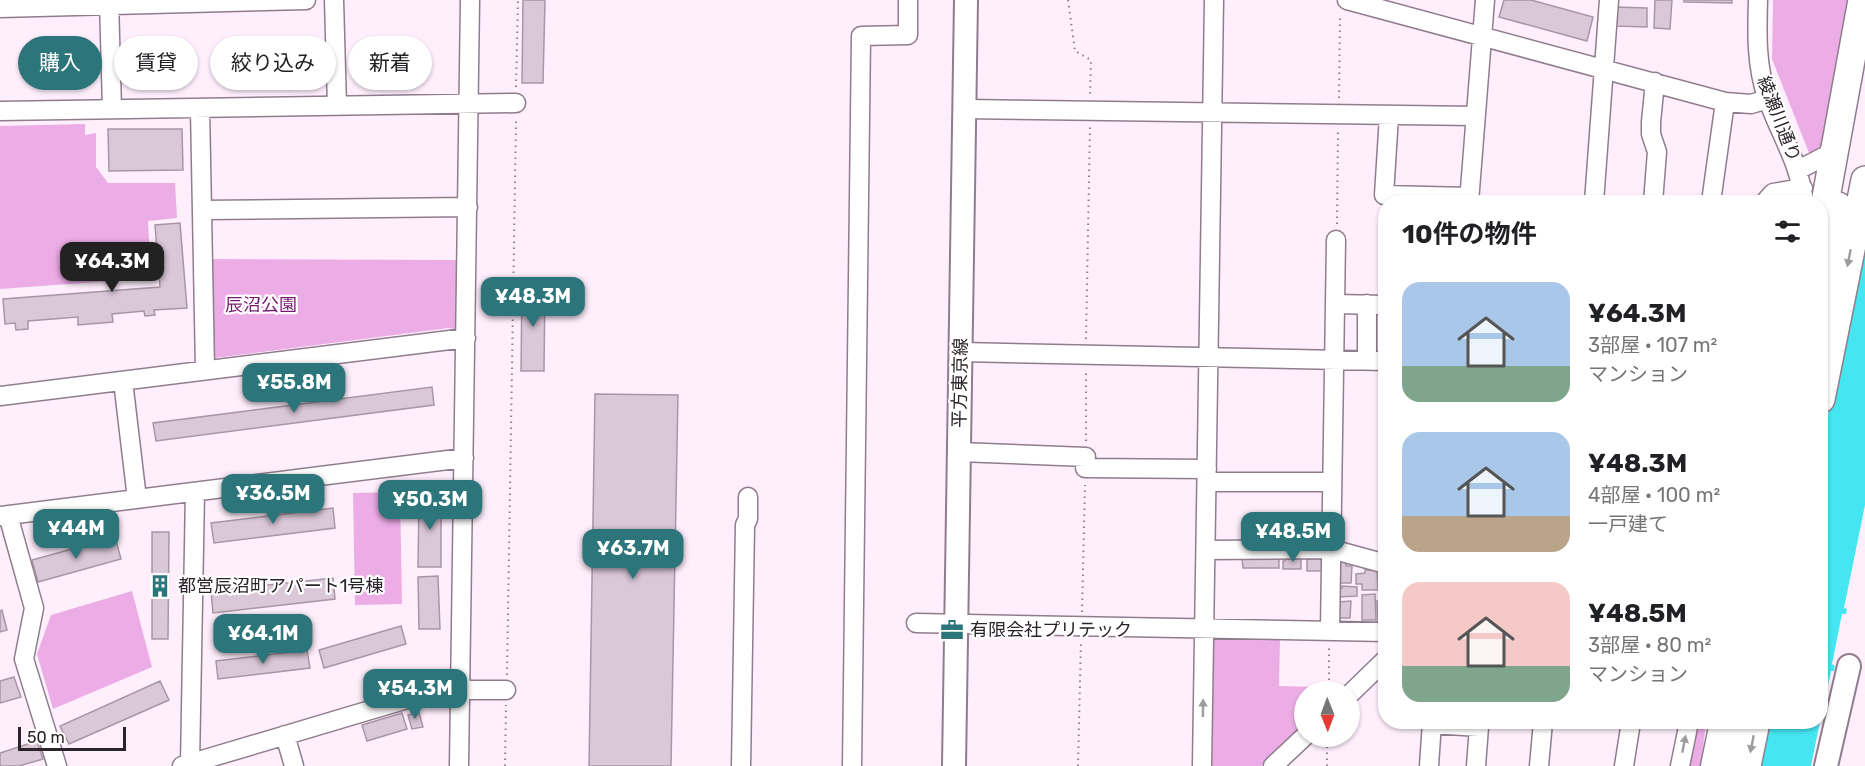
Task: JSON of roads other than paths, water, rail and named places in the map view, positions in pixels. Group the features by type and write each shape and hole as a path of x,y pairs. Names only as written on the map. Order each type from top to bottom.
{"highway":[{"path":"1826,195 1862,0"},
{"path":"1828,254 1865,78"},
{"path":"1828,364 1865,180"},
{"path":"1724,766 1732,729"},
{"path":"1747,766 1755,729"}],"main road":[{"name":"平方東京線","path":"954,766 966,0"},
{"path":"1826,766 1857,667"}],"street":[{"path":"0,8 109,2 306,0"},
{"path":"334,0 337,106"},
{"path":"459,766 460,459 466,338 471,0"},
{"path":"852,766 861,36 908,35 908,0"},
{"path":"1203,766 1214,0"},
{"path":"1347,0 1725,102 1751,104 1768,99"},
{"path":"1470,195 1485,0"},
{"path":"1595,195 1609,0"},
{"name":"綾瀬川通り","path":"1758,0 1759,62 1768,99 1798,170 1803,195"},
{"path":"1798,170 1829,154 1856,0"},
{"path":"109,2 112,109"},
{"path":"1654,195 1657,152 1651,134 1651,122 1655,82"},
{"path":"1712,195 1725,102"},
{"path":"0,111 516,103"},
{"path":"200,108 205,370"},
{"path":"965,109 1475,116"},
{"path":"1384,195 1389,116"},
{"path":"1771,195 1773,193 1793,195"},
{"path":"203,210 468,207"},
{"path":"1330,631 1336,240"},
{"path":"1335,304 1378,305"},
{"path":"1367,304 1367,360"},
{"path":"0,396 466,338"},
{"path":"961,352 1378,361"},
{"path":"123,381 136,499"},
{"path":"959,452 1085,462 1207,476 1332,482"},
{"path":"57,766 24,660 34,608 4,516 460,459"},
{"path":"195,492 186,765 458,686 506,690"},
{"path":"741,766 745,525 748,519 748,497"},
{"path":"1206,550 1331,549 1378,562"},
{"path":"916,623 1378,632"},
{"path":"1360,684 1378,667"},
{"path":"1429,766 1432,729"},
{"path":"1476,766 1479,729"},
{"path":"1539,766 1542,729"},
{"path":"1624,766 1630,729"},
{"path":"1680,766 1688,729"},
{"path":"1710,766 1718,729"},
{"path":"285,735 294,766"},
{"path":"1273,766 1294,746"}],"water":[{"path":"1865,232 1865,505 1844,608 1847,609 1846,614 1842,614 1832,664 1835,666 1834,671 1831,671 1828,685 1828,415"},
{"path":"1767,729 1819,729 1811,766 1759,766"}],"place":[{"name":"都営辰沼町アパート1号棟","path":"160,586"},
{"name":"有限会社プリテック","path":"952,630"}],"park label":[{"name":"辰沼公園","path":"261,305"}]}
